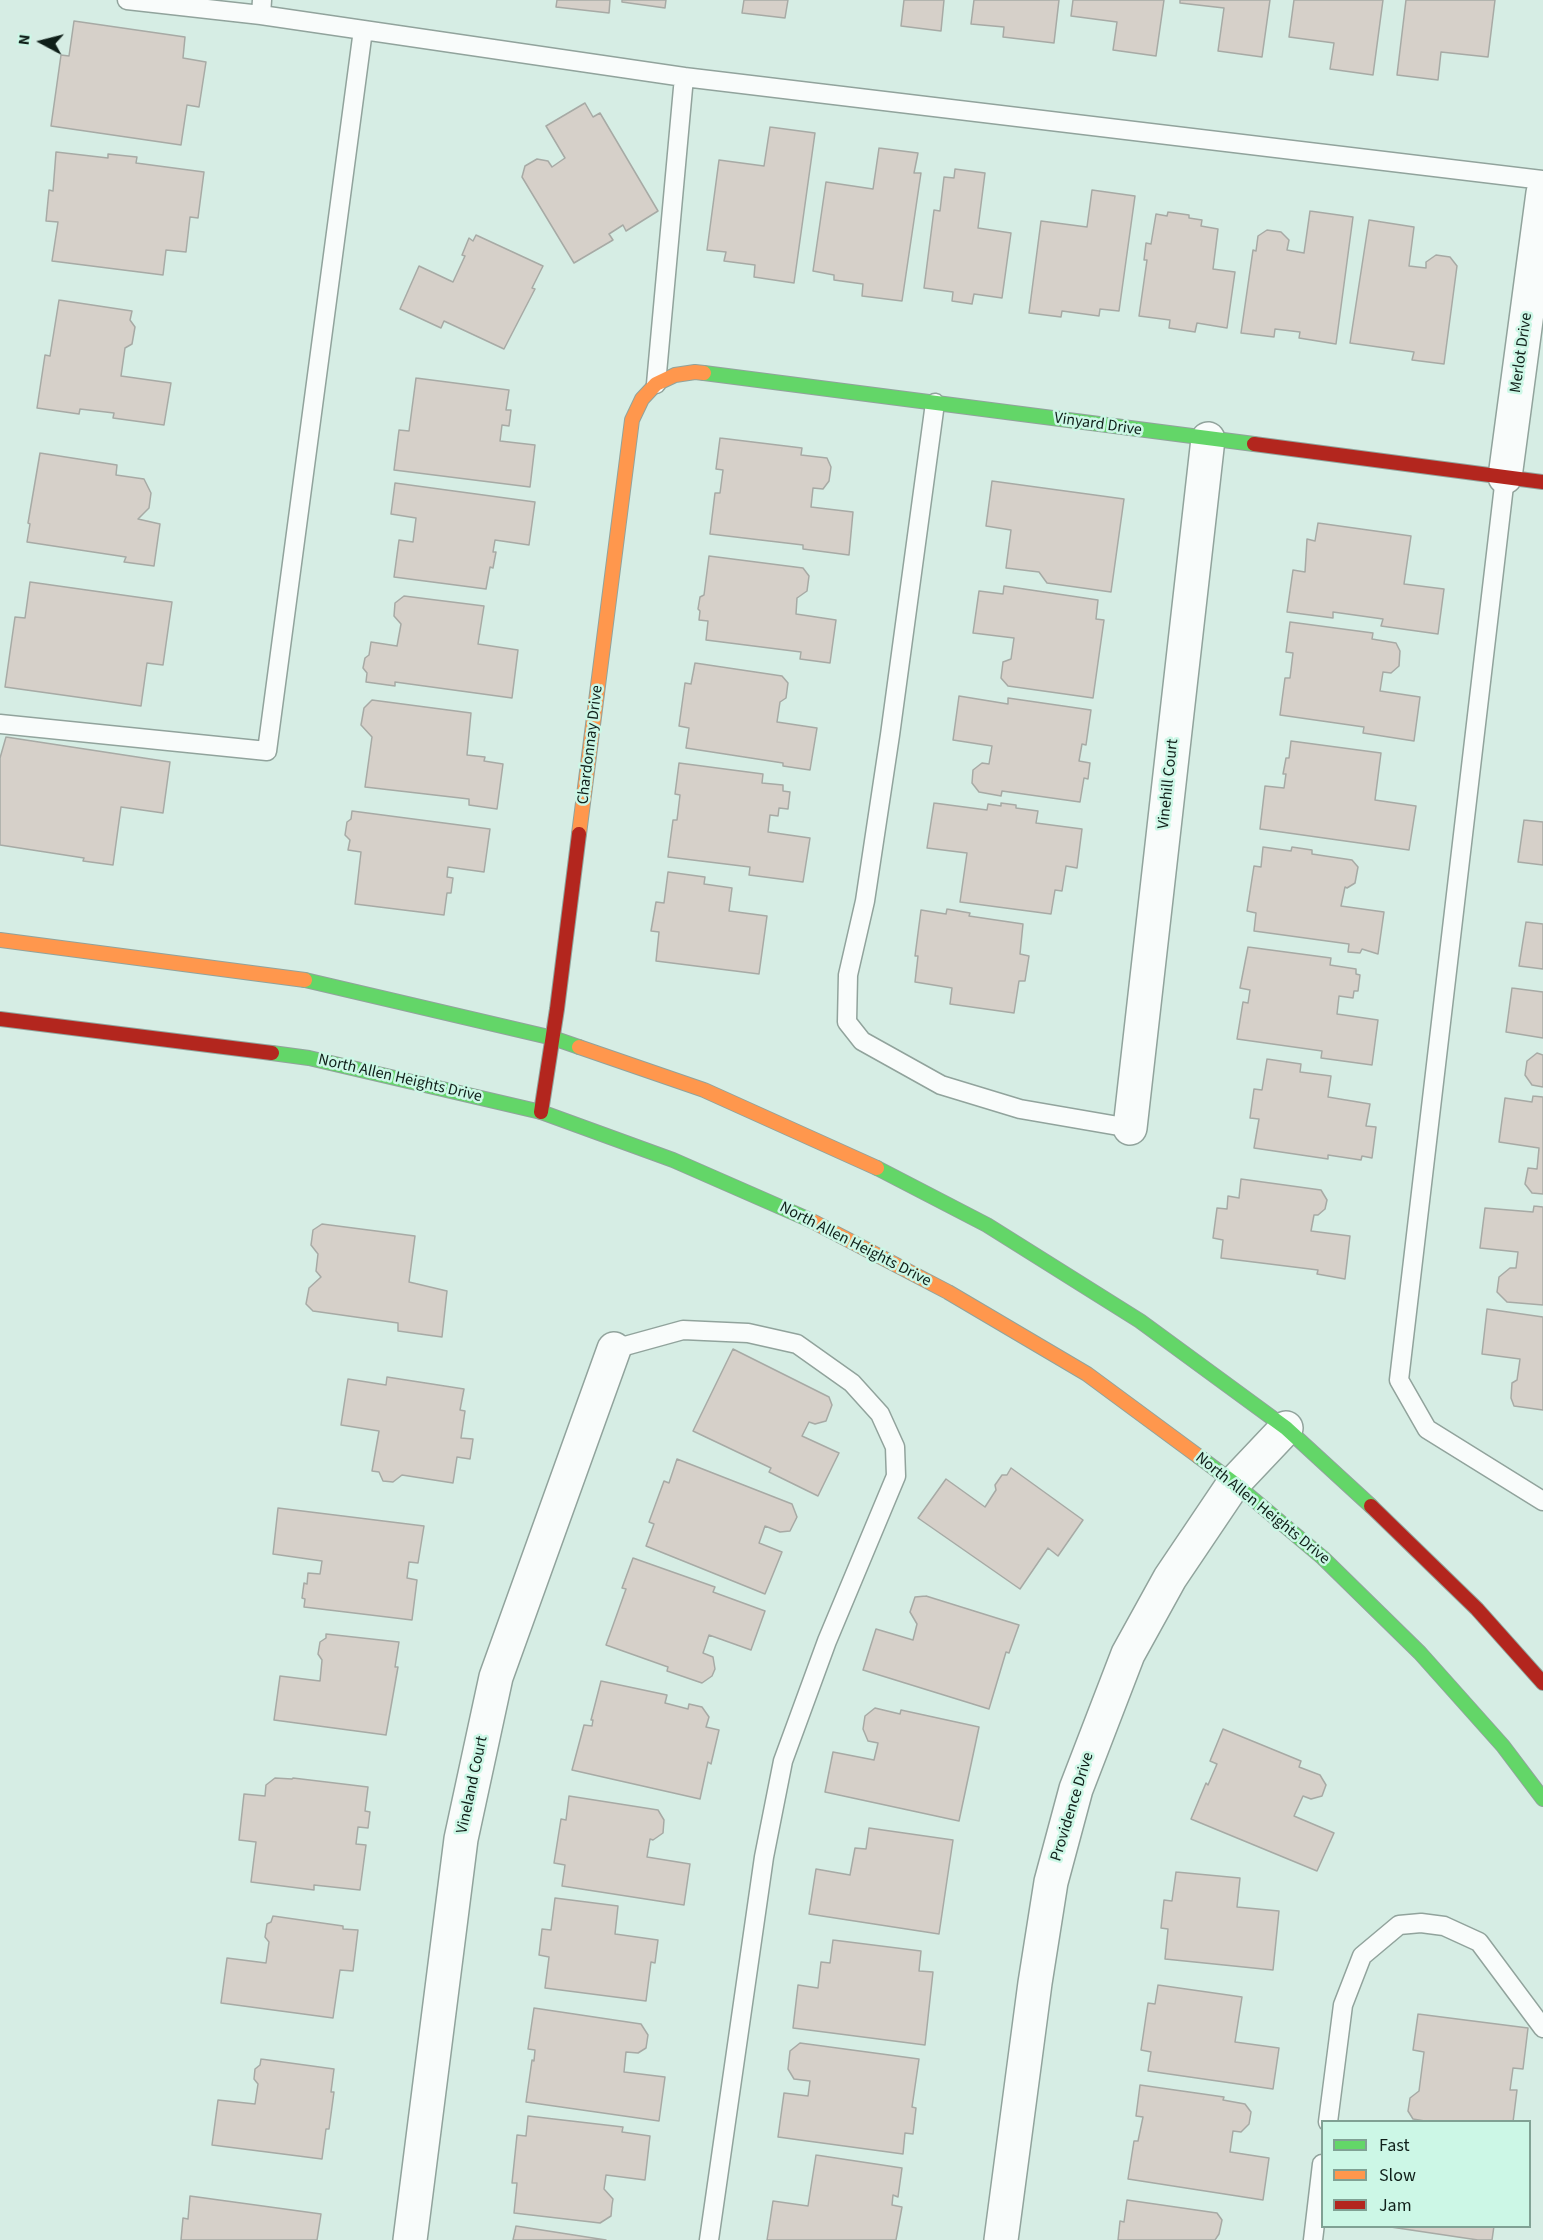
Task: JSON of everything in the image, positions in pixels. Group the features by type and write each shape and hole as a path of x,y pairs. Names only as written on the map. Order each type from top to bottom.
{"main road":[{"name":"Vinyard Drive","path":"656,384 675,375 695,372 1543,482"},
{"name":"Chardonnay Drive","path":"540,1113 553,1038 632,420 642,399 656,384"},
{"path":"0,940 304,980 553,1038 704,1090 853,1156 987,1225 1140,1321 1286,1428 1477,1610 1543,1683"},
{"name":"North Allen Heights Drive","path":"0,1019 309,1058 540,1113 673,1160 810,1220 937,1286 1087,1374 1234,1483 1323,1558 1420,1653 1503,1746 1543,1799"}],"street":[{"name":"Merlot Drive","path":"1505,477 1543,193"},
{"name":"Vinehill Court","path":"1130,1128 1208,439"},
{"name":"Vineland Court","path":"410,2240 461,1839 496,1677 614,1349"},
{"name":"Providence Drive","path":"1001,2240 1035,1983 1051,1882 1076,1789 1128,1654 1170,1578 1234,1483 1286,1428"}],"lane":[{"path":"127,0 262,7 363,30 684,77 1543,180"},
{"path":"0,724 267,751 363,30"},
{"path":"656,384 684,77"},
{"path":"935,403 887,757 865,901 848,975 847,1022 862,1041 941,1085 1020,1109 1130,1128"},
{"path":"1505,477 1399,1380 1427,1428 1543,1501"},
{"path":"614,1349 683,1330 748,1333 797,1344 852,1383 880,1414 895,1447 896,1476 827,1641 783,1761 764,1857 709,2240"},
{"path":"1328,2120 1343,2005 1362,1956 1399,1925 1421,1923 1444,1926 1479,1942 1543,2028"},
{"path":"1313,2240 1321,2179"}],"building":[{"path":"557,0 610,0 609,13 556,7"},
{"path":"622,0 666,0 665,8 622,2"},
{"path":"744,0 788,0 785,18 742,13"},
{"path":"904,0 944,0 941,31 901,26"},
{"path":"974,0 1059,0 1054,43 1003,37 1004,27 971,24"},
{"path":"1073,0 1164,0 1156,56 1113,50 1117,22 1071,16"},
{"path":"1180,0 1270,0 1262,57 1218,51 1224,8 1180,3"},
{"path":"1294,0 1383,0 1373,75 1330,69 1334,43 1289,37"},
{"path":"1406,0 1495,0 1488,57 1441,52 1438,80 1397,75"},
{"path":"74,21 185,37 183,58 206,62 199,107 187,105 181,145 51,126 61,55 69,56"},
{"path":"585,103 593,117 600,113 658,211 626,231 623,225 609,234 613,240 574,263 522,177 525,166 537,159 548,161 552,167 565,158 546,126"},
{"path":"770,127 815,133 794,283 754,277 755,265 724,261 726,252 707,250 719,160 764,166"},
{"path":"879,148 918,153 914,173 921,173 902,301 862,296 863,284 834,280 834,275 813,271 826,182 873,189"},
{"path":"56,152 108,158 108,154 137,157 136,163 204,172 198,218 190,217 186,252 166,250 163,275 52,261 58,222 46,221 49,190 53,191"},
{"path":"955,169 985,173 978,228 1011,233 1002,298 974,294 972,304 952,301 953,292 924,288 934,210 940,211 944,177 954,178"},
{"path":"1092,190 1135,196 1119,311 1100,309 1099,316 1062,311 1061,317 1029,313 1041,221 1087,227"},
{"path":"1310,211 1353,217 1336,344 1299,338 1300,332 1275,329 1274,337 1241,333 1253,250 1256,251 1258,236 1267,230 1281,232 1289,240 1287,250 1304,253"},
{"path":"1168,212 1189,215 1189,218 1202,220 1201,226 1218,229 1213,269 1235,272 1227,328 1197,323 1195,332 1169,328 1170,320 1139,316 1147,260 1144,260 1146,243 1151,244 1156,214 1167,216"},
{"path":"1369,220 1414,227 1409,266 1426,268 1426,262 1436,255 1450,257 1457,266 1444,364 1412,360 1414,352 1350,343"},
{"path":"476,235 543,266 532,288 535,289 504,349 444,321 441,328 400,309 419,266 453,282 465,256 462,255 469,238 473,241"},
{"path":"59,300 132,311 130,320 135,327 132,344 125,348 121,376 171,383 164,425 113,418 114,413 80,409 79,414 37,408 45,355 50,356"},
{"path":"416,378 509,390 506,410 511,410 509,426 502,425 500,441 535,445 530,487 394,470 399,430 409,431"},
{"path":"720,438 802,448 801,455 827,458 831,467 829,481 823,489 813,488 811,507 853,512 849,555 803,549 803,545 710,534 715,493 720,493 723,470 716,469"},
{"path":"40,453 117,465 116,475 144,479 151,493 149,508 138,519 160,524 154,566 124,562 126,557 27,542"},
{"path":"992,481 1124,499 1111,592 1047,583 1039,572 1006,568 1011,530 986,526"},
{"path":"395,483 535,502 529,545 495,540 493,552 496,552 493,568 490,567 486,589 394,577 399,540 413,542 416,518 391,514"},
{"path":"1318,523 1411,536 1404,584 1444,589 1438,634 1381,626 1383,619 1333,612 1333,618 1287,612 1293,570 1305,572 1307,539 1315,541"},
{"path":"709,556 803,568 809,576 807,591 797,598 796,614 836,620 830,663 800,659 801,652 706,640 708,621 699,620 700,611 698,609 700,597 704,595"},
{"path":"30,582 172,602 163,665 147,663 141,706 5,687 15,617 25,618"},
{"path":"1004,586 1098,600 1096,619 1104,620 1093,698 1008,686 1001,678 1003,662 1011,659 1014,638 973,633 979,591 1003,594"},
{"path":"404,596 484,606 478,644 518,650 512,698 395,682 395,686 366,682 367,673 363,668 365,658 369,655 371,642 397,646 401,624 394,616 395,603"},
{"path":"1290,622 1373,633 1372,639 1396,643 1400,651 1399,666 1391,673 1383,672 1380,691 1420,697 1414,741 1363,733 1364,727 1280,715 1285,678 1290,678 1293,653 1286,652"},
{"path":"695,663 782,676 788,683 786,698 780,702 777,722 817,728 810,770 783,766 783,763 686,748 689,728 679,726 685,683 691,684"},
{"path":"959,696 1008,704 1008,698 1091,710 1086,745 1082,744 1079,761 1090,763 1088,779 1084,778 1080,802 1002,791 1001,796 979,792 972,783 973,770 982,763 989,764 992,746 953,740"},
{"path":"372,700 471,713 467,755 485,757 484,761 503,764 497,809 469,805 469,799 365,787 372,737 361,725 364,708"},
{"path":"6,737 170,762 163,813 121,807 113,865 83,861 84,858 0,845 0,758"},
{"path":"1291,741 1381,753 1375,800 1416,806 1409,850 1260,829 1265,786 1284,788 1286,774 1283,774 1286,758 1289,758"},
{"path":"679,763 763,774 762,783 783,785 783,791 790,792 788,809 779,808 778,816 770,815 768,832 810,838 803,882 749,875 750,867 668,857 673,820 677,820 680,795 675,794"},
{"path":"934,803 987,810 988,804 1016,805 1016,808 1038,811 1036,823 1082,829 1077,868 1066,866 1062,891 1055,890 1051,914 960,902 967,853 927,848"},
{"path":"352,811 490,829 484,872 448,867 447,877 453,878 451,893 447,893 444,915 355,904 361,852 348,850 350,840 345,835"},
{"path":"1524,820 1543,822 1543,865 1518,862"},
{"path":"1263,847 1291,851 1292,847 1312,850 1312,854 1352,860 1358,867 1355,883 1345,887 1341,906 1384,912 1378,954 1362,949 1360,953 1348,952 1349,944 1254,931 1256,913 1247,911 1254,866 1261,867"},
{"path":"668,872 705,877 704,884 732,888 729,911 767,916 759,974 656,961 659,932 651,931 656,902 664,903"},
{"path":"947,909 970,913 969,916 1023,924 1020,954 1029,956 1025,981 1019,981 1014,1013 950,1004 952,988 915,982 918,956 915,956 921,910 946,914"},
{"path":"1526,922 1543,924 1543,969 1519,966"},
{"path":"1248,947 1331,958 1330,965 1356,969 1356,974 1360,975 1358,991 1354,991 1353,998 1339,996 1337,1014 1378,1020 1372,1065 1321,1058 1322,1051 1237,1039 1243,1002 1248,1003 1250,990 1240,988"},
{"path":"1512,988 1543,992 1543,1038 1506,1032"},
{"path":"1537,1053 1543,1055 1543,1087 1532,1085 1525,1075 1527,1061"},
{"path":"1267,1059 1301,1064 1300,1072 1331,1076 1328,1097 1370,1104 1366,1126 1376,1127 1372,1158 1362,1156 1361,1160 1328,1155 1328,1159 1254,1148 1259,1119 1250,1118 1254,1089 1262,1090"},
{"path":"1533,1096 1543,1097 1543,1194 1532,1193 1525,1184 1528,1168 1537,1169 1539,1148 1499,1142 1505,1098 1532,1102"},
{"path":"1241,1179 1321,1190 1327,1200 1325,1209 1318,1215 1314,1215 1311,1231 1350,1236 1345,1279 1317,1274 1318,1270 1221,1258 1223,1240 1213,1238 1217,1208 1227,1209 1228,1196 1239,1198"},
{"path":"1534,1206 1543,1207 1543,1305 1507,1302 1497,1292 1499,1277 1510,1268 1516,1268 1518,1252 1480,1248 1485,1208 1533,1212"},
{"path":"322,1224 415,1236 409,1282 447,1291 442,1337 398,1331 398,1323 313,1311 306,1304 309,1288 321,1277 316,1271 318,1254 311,1245 313,1230"},
{"path":"1487,1309 1543,1317 1543,1410 1514,1406 1511,1398 1512,1383 1517,1380 1520,1359 1482,1354"},
{"path":"733,1349 829,1397 832,1405 826,1421 815,1424 809,1422 802,1436 839,1453 818,1496 769,1472 771,1468 693,1431"},
{"path":"387,1377 464,1389 460,1410 465,1411 461,1438 473,1439 470,1459 457,1457 453,1483 402,1475 393,1482 383,1481 379,1472 372,1471 379,1431 341,1425 348,1379 386,1385"},
{"path":"677,1459 792,1504 797,1517 790,1531 780,1532 765,1526 759,1543 782,1552 765,1594 646,1546 654,1524 649,1522 664,1481 669,1483"},
{"path":"1011,1468 1083,1520 1058,1556 1048,1548 1020,1589 918,1518 946,1479 985,1507 996,1490 995,1485 1002,1475 1007,1475"},
{"path":"278,1508 424,1526 418,1563 409,1562 407,1578 417,1580 412,1620 304,1607 305,1599 302,1598 304,1583 307,1584 308,1573 320,1574 322,1561 273,1554"},
{"path":"633,1558 715,1587 713,1592 765,1611 751,1650 709,1635 703,1653 713,1657 715,1669 712,1676 702,1683 667,1671 668,1667 606,1645 626,1589 622,1588"},
{"path":"926,1596 1019,1625 1009,1653 1006,1652 989,1709 863,1670 876,1629 913,1640 917,1624 910,1612 915,1597"},
{"path":"326,1634 399,1642 395,1667 398,1667 386,1735 274,1720 280,1676 320,1681 322,1660 318,1654 320,1642 326,1638"},
{"path":"601,1681 667,1695 665,1703 688,1709 689,1704 702,1707 709,1717 706,1727 719,1730 711,1764 708,1762 700,1799 572,1770 584,1725 592,1726 593,1720 591,1720"},
{"path":"875,1708 900,1714 901,1710 979,1727 959,1821 825,1792 833,1752 874,1760 878,1743 868,1741 863,1729 865,1716"},
{"path":"1223,1729 1301,1761 1299,1767 1320,1775 1326,1785 1322,1796 1311,1799 1303,1796 1294,1816 1334,1833 1317,1871 1191,1819 1206,1783 1208,1785 1217,1764 1210,1761"},
{"path":"275,1778 368,1787 365,1811 370,1812 368,1828 358,1827 356,1844 366,1845 360,1890 314,1885 314,1890 251,1882 256,1842 239,1840 244,1794 265,1796 266,1785"},
{"path":"569,1796 658,1810 664,1820 663,1833 653,1840 650,1839 647,1857 690,1864 684,1905 562,1886 565,1865 554,1863 561,1819 566,1820"},
{"path":"869,1828 953,1840 939,1934 809,1914 816,1869 850,1875 855,1848 866,1849"},
{"path":"1176,1872 1240,1878 1237,1907 1279,1911 1273,1970 1165,1959 1168,1929 1161,1928 1164,1900 1172,1901"},
{"path":"555,1898 618,1906 615,1934 658,1940 655,1963 651,1962 646,2001 545,1988 549,1957 539,1955 542,1929 551,1930"},
{"path":"273,1916 358,1930 353,1971 340,1970 333,2018 221,2003 227,1958 266,1963 269,1942 265,1937 267,1924 271,1922"},
{"path":"833,1940 921,1951 919,1971 933,1972 925,2045 793,2028 798,1985 818,1988 821,1962 830,1963"},
{"path":"1158,1985 1242,1997 1235,2042 1279,2048 1273,2089 1148,2071 1151,2052 1141,2050 1148,2003 1155,2004"},
{"path":"534,2008 641,2024 648,2035 646,2048 638,2053 626,2052 624,2072 665,2077 659,2121 526,2102 535,2050 528,2049"},
{"path":"1418,2014 1528,2028 1523,2069 1513,2068 1510,2090 1517,2090 1513,2120 1413,2119 1408,2111 1410,2098 1419,2091 1424,2052 1413,2050"},
{"path":"800,2043 919,2059 912,2107 916,2108 913,2134 905,2133 903,2154 778,2137 784,2093 808,2096 810,2081 794,2079 788,2069 790,2051"},
{"path":"261,2059 334,2069 331,2092 334,2092 322,2159 212,2145 218,2100 255,2104 258,2084 254,2079 255,2069 260,2065"},
{"path":"1140,2085 1224,2097 1223,2100 1245,2104 1251,2112 1249,2124 1241,2132 1233,2131 1230,2152 1269,2158 1263,2200 1128,2179 1134,2141 1138,2141 1143,2117 1136,2116"},
{"path":"528,2116 623,2127 622,2132 650,2136 645,2180 606,2175 604,2189 613,2199 611,2216 600,2223 514,2213 517,2183 512,2183 517,2135 526,2136"},
{"path":"816,2155 902,2168 898,2197 893,2195 892,2205 902,2207 896,2240 767,2240 773,2201 808,2206"},
{"path":"190,2196 321,2214 317,2240 181,2240 183,2218 188,2219"},
{"path":"1127,2200 1217,2213 1222,2220 1219,2234 1215,2240 1118,2240 1120,2221 1124,2222"},
{"path":"516,2226 606,2240 513,2240"},
{"path":"1397,2228 1494,2228 1492,2240"}],"traffic: fast":[{"path":"704,373 1254,444"},
{"path":"305,980 553,1038 579,1047"},
{"path":"272,1053 309,1058 541,1112 673,1160 810,1220"},
{"path":"877,1168 987,1225 1140,1321 1286,1428 1371,1506"},
{"path":"1198,1456 1234,1483 1323,1558 1420,1653 1503,1746 1543,1799"}],"traffic: slow":[{"path":"579,834 632,420 642,399 656,384 675,375 704,373"},
{"path":"0,940 305,980"},
{"path":"579,1047 704,1090 877,1168"},
{"path":"810,1220 948,1292 1087,1374 1198,1456"}],"traffic: jam":[{"path":"1254,444 1543,482"},
{"path":"541,1112 557,1009 579,834"},
{"path":"0,1019 272,1053"},
{"path":"1371,1506 1477,1609 1543,1683"}]}
